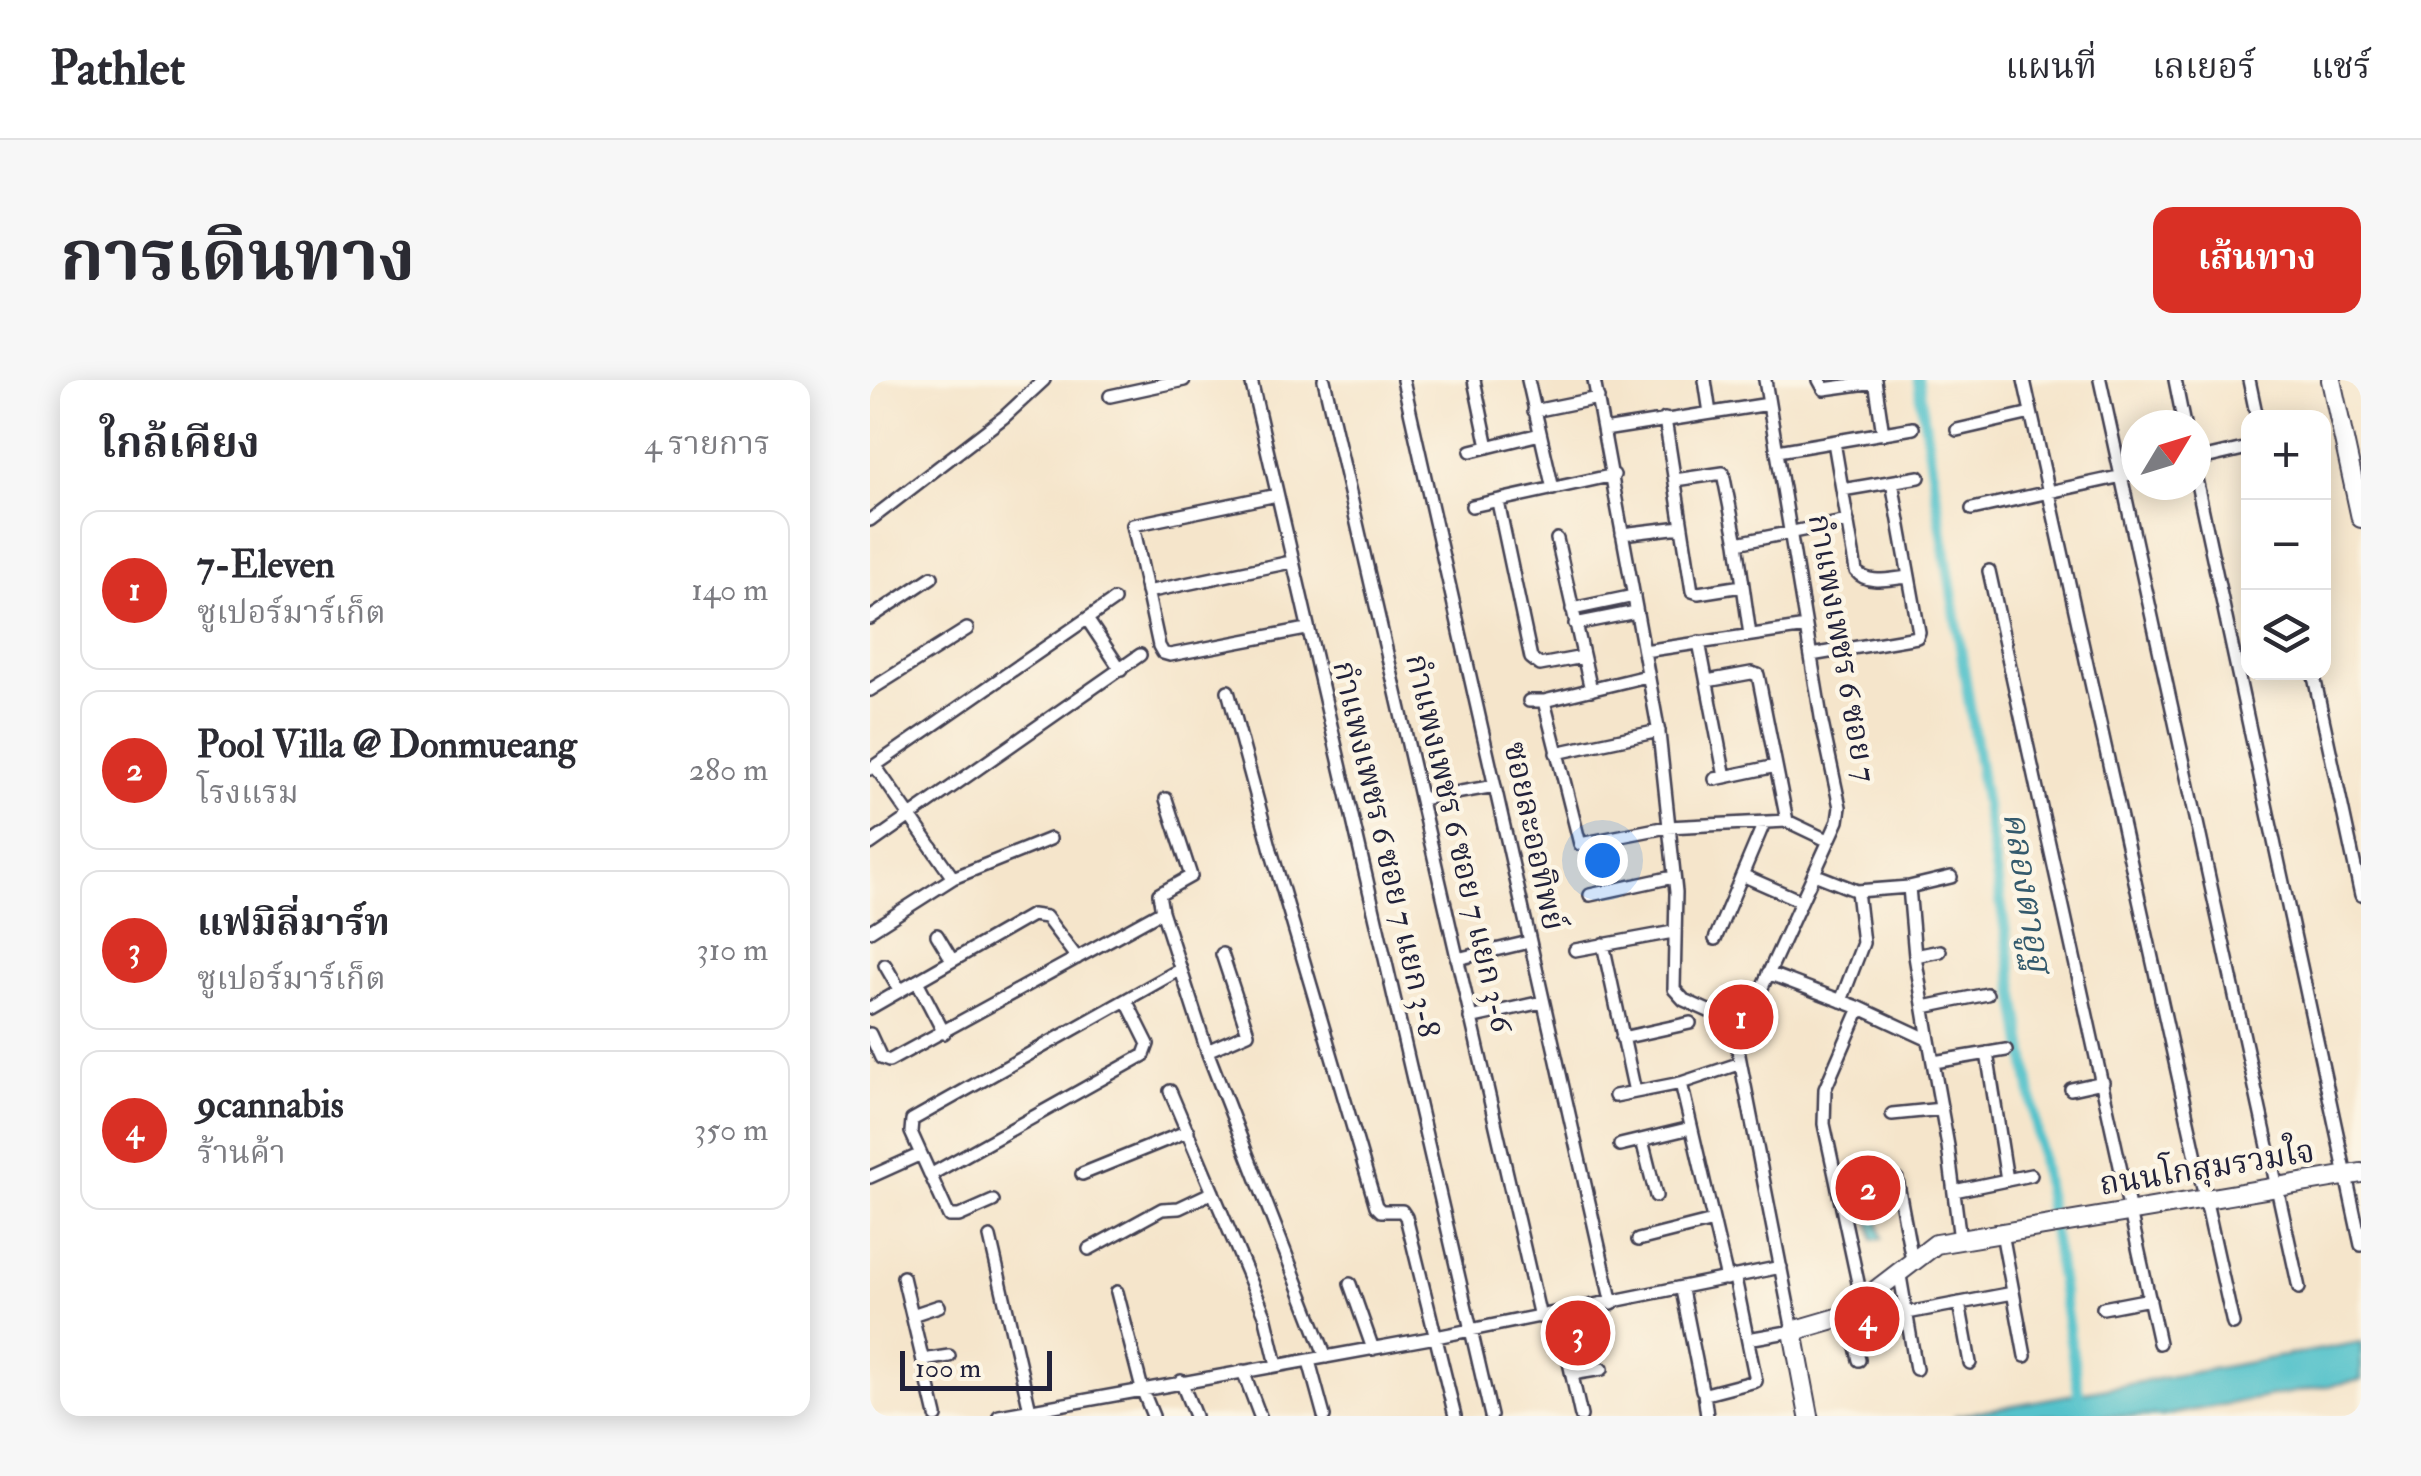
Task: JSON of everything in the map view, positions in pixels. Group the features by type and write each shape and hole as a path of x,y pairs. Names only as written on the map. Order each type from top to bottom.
{"street":[{"path":"870,520 1004,417 1044,380"},
{"path":"1110,396 1184,380"},
{"name":"กำแพงเพชร 6 ซอย 7 แยก 3-8","path":"1251,380 1491,1416"},
{"name":"กำแพงเพชร 6 ซอย 7 แยก 3-6","path":"1324,380 1540,1318"},
{"name":"ซอยละออทิพย์","path":"1403,380 1612,1304"},
{"path":"1474,380 1488,447"},
{"path":"1528,380 1552,489"},
{"path":"1594,380 1659,730 1674,878 1676,994 1744,1027"},
{"path":"1705,380 1710,413"},
{"name":"กำแพงเพชร 6 ซอย 7","path":"1738,1064 1744,1027 1838,821 1840,807 1765,380"},
{"path":"1819,380 1824,388 1875,381 1883,434"},
{"path":"2024,380 2233,1324"},
{"path":"2100,380 2121,472"},
{"path":"2175,380 2181,410"},
{"path":"2249,380 2255,410"},
{"path":"2331,380 2332,430 2361,518"},
{"path":"1534,411 1598,398"},
{"path":"1604,430 1769,404"},
{"path":"1957,430 2031,413"},
{"path":"1665,418 1692,591 1742,586"},
{"path":"1778,451 1913,428"},
{"path":"1471,451 1540,434"},
{"path":"1834,442 1856,571 1870,580 1909,577"},
{"path":"2211,457 2241,450"},
{"path":"1675,480 1723,473 1750,635"},
{"path":"1472,506 1614,475"},
{"path":"1972,510 2121,476"},
{"path":"1842,490 1918,478"},
{"path":"1811,655 1917,637 1892,482"},
{"path":"1277,495 1133,526 1160,646 1166,654 1306,629"},
{"path":"2127,500 2298,1288"},
{"path":"2201,500 2354,1174 2361,1244"},
{"path":"1498,502 1532,658 1540,664 1582,657"},
{"path":"1737,543 1848,521"},
{"path":"1622,534 1680,527"},
{"path":"1558,539 1591,690"},
{"path":"1148,592 1292,562"},
{"path":"1989,572 2158,1336 2171,1328"},
{"path":"870,618 932,578"},
{"path":"1572,609 1634,596"},
{"path":"953,878 873,767 1114,600"},
{"path":"1575,624 1636,612"},
{"path":"1087,619 1122,670"},
{"path":"1644,651 1806,627"},
{"path":"870,690 967,629"},
{"path":"1700,642 1720,778 1776,766"},
{"path":"870,844 1140,655"},
{"path":"1707,680 1758,675 1787,821"},
{"path":"1528,701 1544,701 1647,676"},
{"path":"2314,680 2361,895"},
{"path":"1228,690 1376,1206 1381,1211 1405,1213 1455,1416"},
{"path":"1544,701 1580,844 1667,827 1787,821 1828,841"},
{"path":"1556,753 1659,730"},
{"path":"1421,799 1495,786"},
{"path":"1166,800 1191,876 1159,894 1162,911 1207,1050 1326,1357"},
{"path":"1716,939 1764,823"},
{"path":"870,931 953,878 1050,839"},
{"path":"1814,874 1858,890 1909,887 1951,877"},
{"path":"1742,875 1801,901"},
{"path":"1590,895 1674,878"},
{"path":"1909,887 1960,1240"},
{"path":"1841,1001 1863,943 1858,890"},
{"path":"870,1034 881,1058 889,1061 1162,911"},
{"path":"870,1008 1038,913 1050,922 1077,958"},
{"path":"1575,950 1672,932"},
{"path":"936,935 952,960"},
{"path":"1457,959 1530,942"},
{"path":"1603,944 1634,1092"},
{"path":"1916,956 1940,951"},
{"path":"1207,1050 1248,1033 1222,954"},
{"path":"885,965 900,991"},
{"path":"994,1201 949,1216 910,1127 915,1117 1180,970"},
{"path":"1768,974 1860,1008 1929,1040"},
{"path":"917,981 944,1032"},
{"path":"1924,1007 1987,994"},
{"path":"930,1174 1144,1054 1148,1044 1126,1000"},
{"path":"1470,1018 1542,1002"},
{"path":"1859,1360 1855,1307 1822,1100 1860,1008"},
{"path":"1622,1038 1690,1023"},
{"path":"1934,1062 2006,1050"},
{"path":"1987,1053 2008,1180"},
{"path":"1615,1096 1681,1082 1738,1064 1809,1416"},
{"path":"1681,1082 1756,1381 1704,1393"},
{"path":"2070,1089 2103,1082"},
{"path":"1170,1091 1265,1315 1277,1365"},
{"path":"1892,1114 1942,1109"},
{"path":"1620,1146 1692,1128"},
{"path":"1082,1174 1188,1131"},
{"path":"1642,1140 1656,1196"},
{"path":"870,1177 921,1154"},
{"path":"1836,1179 1885,1170 1896,1180 1906,1265 1907,1314 1916,1369"},
{"name":"ถนนโกสุมรวมใจ","path":"1855,1307 1936,1244 2354,1174"},
{"path":"1954,1191 2031,1175"},
{"path":"1089,1249 1162,1209 1178,1208 1213,1192"},
{"path":"1638,1240 1714,1222"},
{"path":"2002,1233 2025,1356"},
{"path":"990,1237 1030,1410"},
{"path":"999,1416 1310,1362 1781,1267"},
{"path":"902,1277 936,1416"},
{"path":"1350,1284 1373,1349"},
{"path":"1682,1290 1707,1416"},
{"path":"1118,1292 1142,1389 1153,1416"},
{"path":"1907,1314 2014,1293"},
{"path":"2103,1308 2150,1299"},
{"path":"1959,1304 1970,1363"},
{"path":"912,1316 939,1306"},
{"path":"1748,1339 1836,1320 1855,1307"},
{"path":"1558,1314 1582,1416"},
{"path":"923,1360 949,1356"},
{"path":"1310,1362 1324,1416"},
{"path":"1572,1374 1602,1369"},
{"path":"1243,1372 1260,1416"},
{"path":"1181,1382 1195,1416"},
{"path":"1069,1402 1073,1416"}],"water":[{"path":"1874,1194 1882,1239 1873,1240 1865,1195"},
{"path":"2361,1342 2361,1380 2162,1416 1953,1416"}],"waterway":[{"name":"คลองตาอูฐ","path":"1918,380 2081,1408"}],"place":[{"name":"7-Eleven","path":"1741,1017"},
{"name":"Pool Villa @ Donmueang","path":"1868,1188"},
{"name":"9cannabis","path":"1867,1319"},
{"name":"แฟมิลี่มาร์ท","path":"1578,1333"}]}
